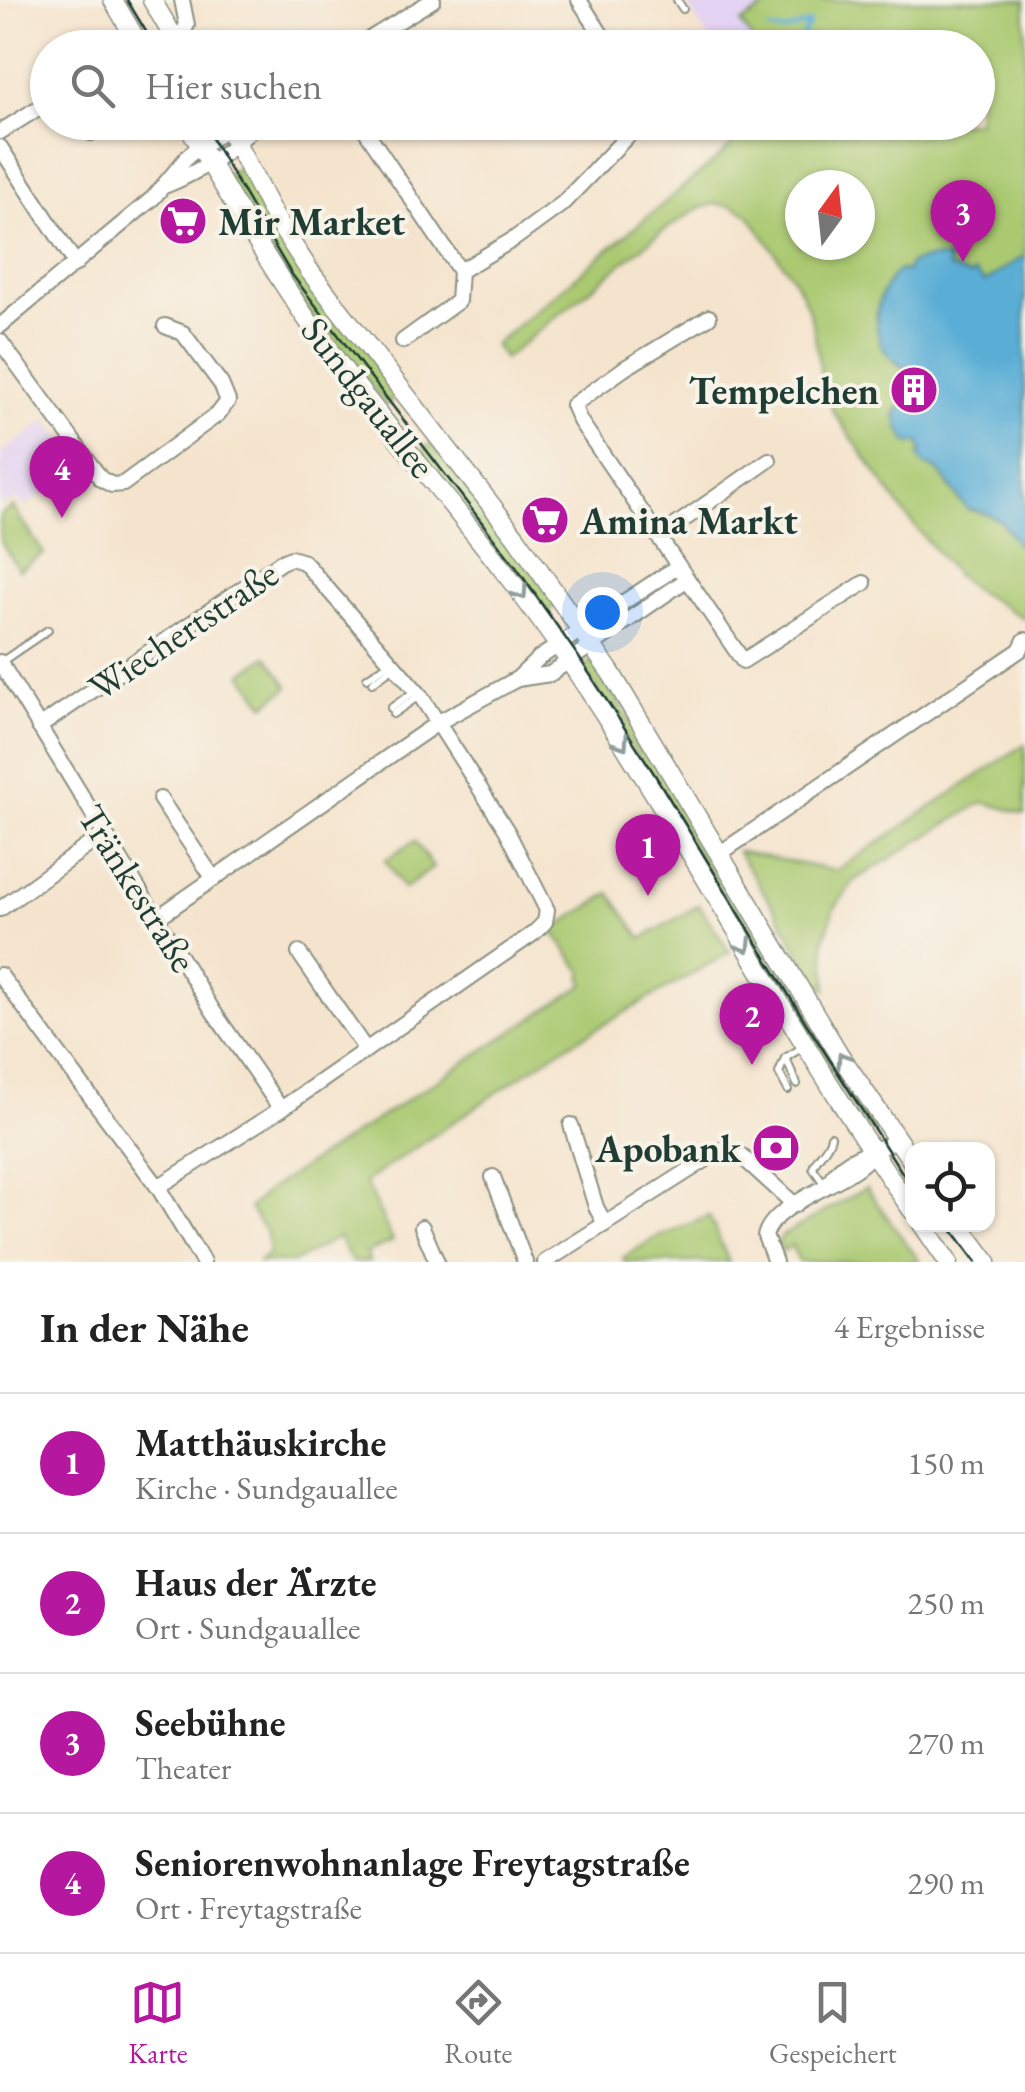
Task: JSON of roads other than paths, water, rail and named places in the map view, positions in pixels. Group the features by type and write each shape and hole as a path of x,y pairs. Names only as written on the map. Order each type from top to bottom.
{"street":[{"path":"113,0 130,30"},
{"path":"152,0 170,30"},
{"path":"182,0 184,30"},
{"path":"384,30 433,0"},
{"path":"579,0 598,30"},
{"path":"0,132 30,113"},
{"path":"0,326 220,140"},
{"name":"Sundgauallee","path":"223,140 311,273 497,512 588,638 840,1054 905,1151"},
{"name":"Sundgauallee","path":"223,140 314,330 483,540 564,654 638,768 872,1154 905,1200"},
{"path":"372,140 460,271 458,300 403,340"},
{"path":"460,271 562,204 624,140"},
{"path":"0,147 76,264"},
{"path":"709,316 573,405 580,420 743,660 864,583"},
{"path":"0,341 101,479 112,485 123,484 218,414 228,401 183,333 165,326"},
{"path":"659,536 770,460"},
{"name":"Wiechertstraße","path":"39,727 286,559 310,567 395,663 440,722 508,831 543,896 547,916 534,934 366,1050"},
{"path":"517,679 550,674 564,654 681,573"},
{"path":"719,854 1020,650 1025,640"},
{"path":"157,918 440,722 517,679 539,658 564,654"},
{"name":"Tränkestraße","path":"0,662 214,1011 282,1109"},
{"path":"160,799 214,879"},
{"path":"0,909 104,834"},
{"path":"158,1187 282,1109 366,1050 300,952"},
{"path":"0,975 158,1187 204,1262"},
{"path":"571,1125 605,1224"},
{"path":"775,1262 766,1242 766,1229 795,1204 827,1184 849,1176 872,1154 897,1140"},
{"path":"545,1262 721,1150 737,1152 795,1204"},
{"path":"493,1177 525,1262"},
{"path":"422,1227 437,1262"},
{"path":"927,1232 948,1262"},
{"path":"965,1232 987,1262"}],"lane":[{"path":"677,0 683,9"},
{"path":"0,662 48,630"},
{"path":"369,681 395,663"},
{"path":"392,711 418,692"},
{"path":"788,1090 779,1073 785,1058 806,1045"},
{"path":"785,1058 797,1084"},
{"path":"827,1184 813,1168 832,1136"}],"water":[{"path":"1025,255 1025,546 1017,544 997,519 967,509 938,470 923,464 918,455 922,451 919,442 909,444 901,432 895,415 900,407 925,396 928,384 923,374 903,367 889,356 878,332 877,318 878,305 890,280 899,270 907,272 909,264 929,258 949,259 948,268 971,276 974,272 985,282"}],"waterway":[{"path":"789,30 810,23 806,30"}],"tram line":[{"path":"127,0 145,30"},
{"path":"213,140 290,272 516,567 578,656 905,1177"},
{"path":"954,1232 976,1262"}],"place":[{"name":"Mir Market","path":"183,221"},
{"name":"Seebühne","path":"963,262"},
{"name":"Tempelchen","path":"914,390"},
{"name":"Seniorenwohnanlage Freytagstraße","path":"62,518"},
{"name":"Amina Markt","path":"545,520"},
{"name":"Matthäuskirche","path":"648,896"},
{"name":"Haus der Ärzte","path":"752,1065"},
{"name":"Apobank","path":"776,1148"}]}
